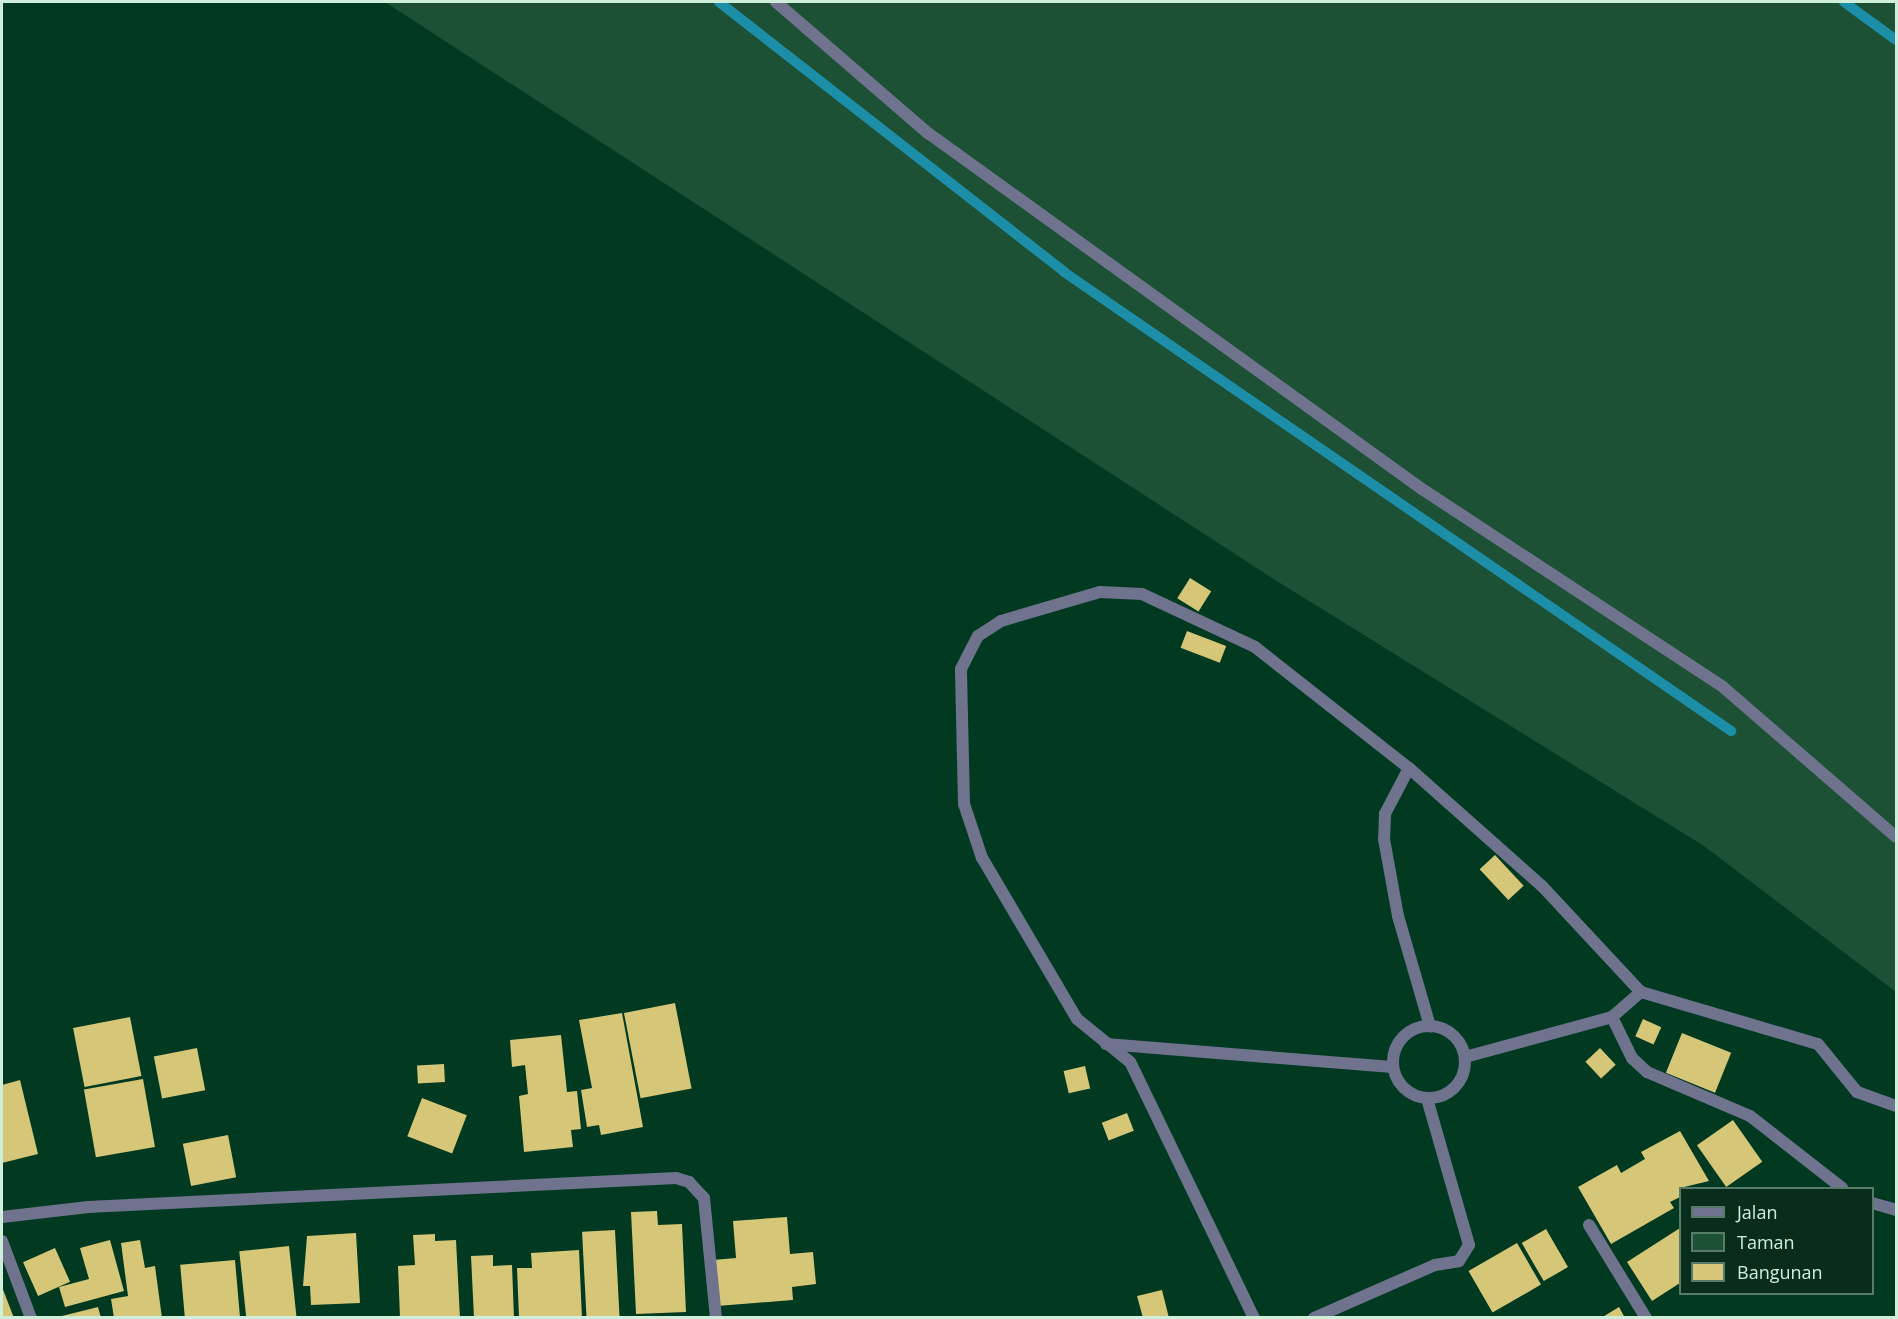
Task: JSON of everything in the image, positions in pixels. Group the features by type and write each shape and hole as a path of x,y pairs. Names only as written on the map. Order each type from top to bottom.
{"street":[{"path":"776,2 928,133 1422,489 1723,687 1896,837"},
{"path":"1254,1317 1130,1062 1077,1019 1014,917 982,858 964,804 961,669 978,636 1001,621 1100,592 1142,594 1255,647 1409,768 1542,886 1641,992 1818,1044 1857,1092 1896,1106"},
{"path":"1409,768 1385,814 1384,839 1398,916 1430,1026"},
{"path":"1465,1057 1612,1017 1641,992"},
{"path":"1612,1017 1632,1058 1647,1072 1750,1116 1841,1187"},
{"path":"1430,1026 1453,1035 1465,1057 1459,1082 1427,1099 1404,1089 1392,1067 1397,1043 1412,1030 1430,1026"},
{"path":"1105,1044 1392,1067"},
{"path":"1314,1317 1435,1265 1459,1261 1468,1245 1427,1099"},
{"path":"2,1217 88,1207 676,1178 689,1182 704,1198 716,1317"},
{"path":"1874,1204 1896,1210"},
{"path":"1589,1225 1646,1317"},
{"path":"2,1241 31,1317"}],"green space":[{"path":"385,2 1896,2 1896,992 1704,846 1272,578"}],"building":[{"path":"1190,578 1211,591 1198,612 1177,598"},
{"path":"1187,631 1226,646 1220,663 1181,648"},
{"path":"1495,855 1524,886 1508,900 1480,869"},
{"path":"675,1003 692,1088 641,1098 624,1013"},
{"path":"622,1013 643,1127 601,1135 599,1125 587,1127 581,1090 592,1088 579,1020"},
{"path":"130,1017 141,1076 85,1087 73,1028"},
{"path":"1643,1019 1661,1027 1654,1044 1635,1036"},
{"path":"1682,1033 1731,1053 1715,1093 1666,1073"},
{"path":"561,1035 567,1092 577,1091 581,1129 571,1130 573,1147 524,1152 519,1096 528,1094 525,1065 512,1067 510,1040"},
{"path":"197,1048 205,1090 162,1099 154,1056"},
{"path":"1600,1048 1616,1065 1601,1078 1585,1062"},
{"path":"444,1064 445,1082 418,1083 417,1065"},
{"path":"1085,1066 1090,1088 1069,1093 1064,1071"},
{"path":"143,1079 155,1147 96,1157 84,1089"},
{"path":"20,1080 38,1154 2,1163 2,1085"},
{"path":"422,1098 467,1115 452,1153 407,1136"},
{"path":"1127,1113 1134,1131 1109,1140 1102,1123"},
{"path":"1733,1120 1762,1162 1726,1187 1697,1145"},
{"path":"1680,1131 1709,1181 1679,1187 1679,1198 1670,1202 1674,1208 1611,1244 1578,1187 1617,1165 1621,1173 1645,1159 1641,1152"},
{"path":"228,1135 236,1177 191,1186 183,1144"},
{"path":"657,1211 658,1225 682,1224 686,1312 636,1314 631,1212"},
{"path":"787,1217 790,1254 813,1252 816,1284 792,1287 793,1300 717,1306 713,1260 736,1258 733,1221"},
{"path":"1546,1229 1568,1267 1544,1281 1522,1243"},
{"path":"1679,1229 1679,1284 1652,1301 1627,1262"},
{"path":"615,1230 620,1318 587,1318 582,1232"},
{"path":"356,1233 360,1303 311,1305 310,1286 303,1286 307,1236"},
{"path":"435,1234 435,1241 456,1240 460,1318 400,1318 398,1266 415,1265 413,1235"},
{"path":"110,1240 124,1291 65,1307 59,1287 89,1279 80,1248"},
{"path":"140,1240 145,1268 155,1266 162,1318 114,1318 111,1299 128,1296 121,1243"},
{"path":"1517,1243 1541,1285 1493,1313 1469,1271"},
{"path":"289,1246 297,1318 246,1318 239,1251"},
{"path":"55,1248 70,1282 38,1296 23,1262"},
{"path":"579,1250 582,1318 519,1318 517,1268 532,1268 531,1253"},
{"path":"493,1255 493,1266 512,1265 514,1318 474,1318 471,1256"},
{"path":"235,1260 240,1318 185,1318 180,1265"},
{"path":"2,1287 14,1318 2,1318"},
{"path":"1162,1290 1169,1318 1143,1318 1137,1296"},
{"path":"98,1307 101,1318 58,1318 58,1317"},
{"path":"1619,1307 1625,1318 1601,1318"}],"waterway":[{"path":"719,2 1064,272 1731,731"},
{"path":"1844,2 1896,40"}]}
